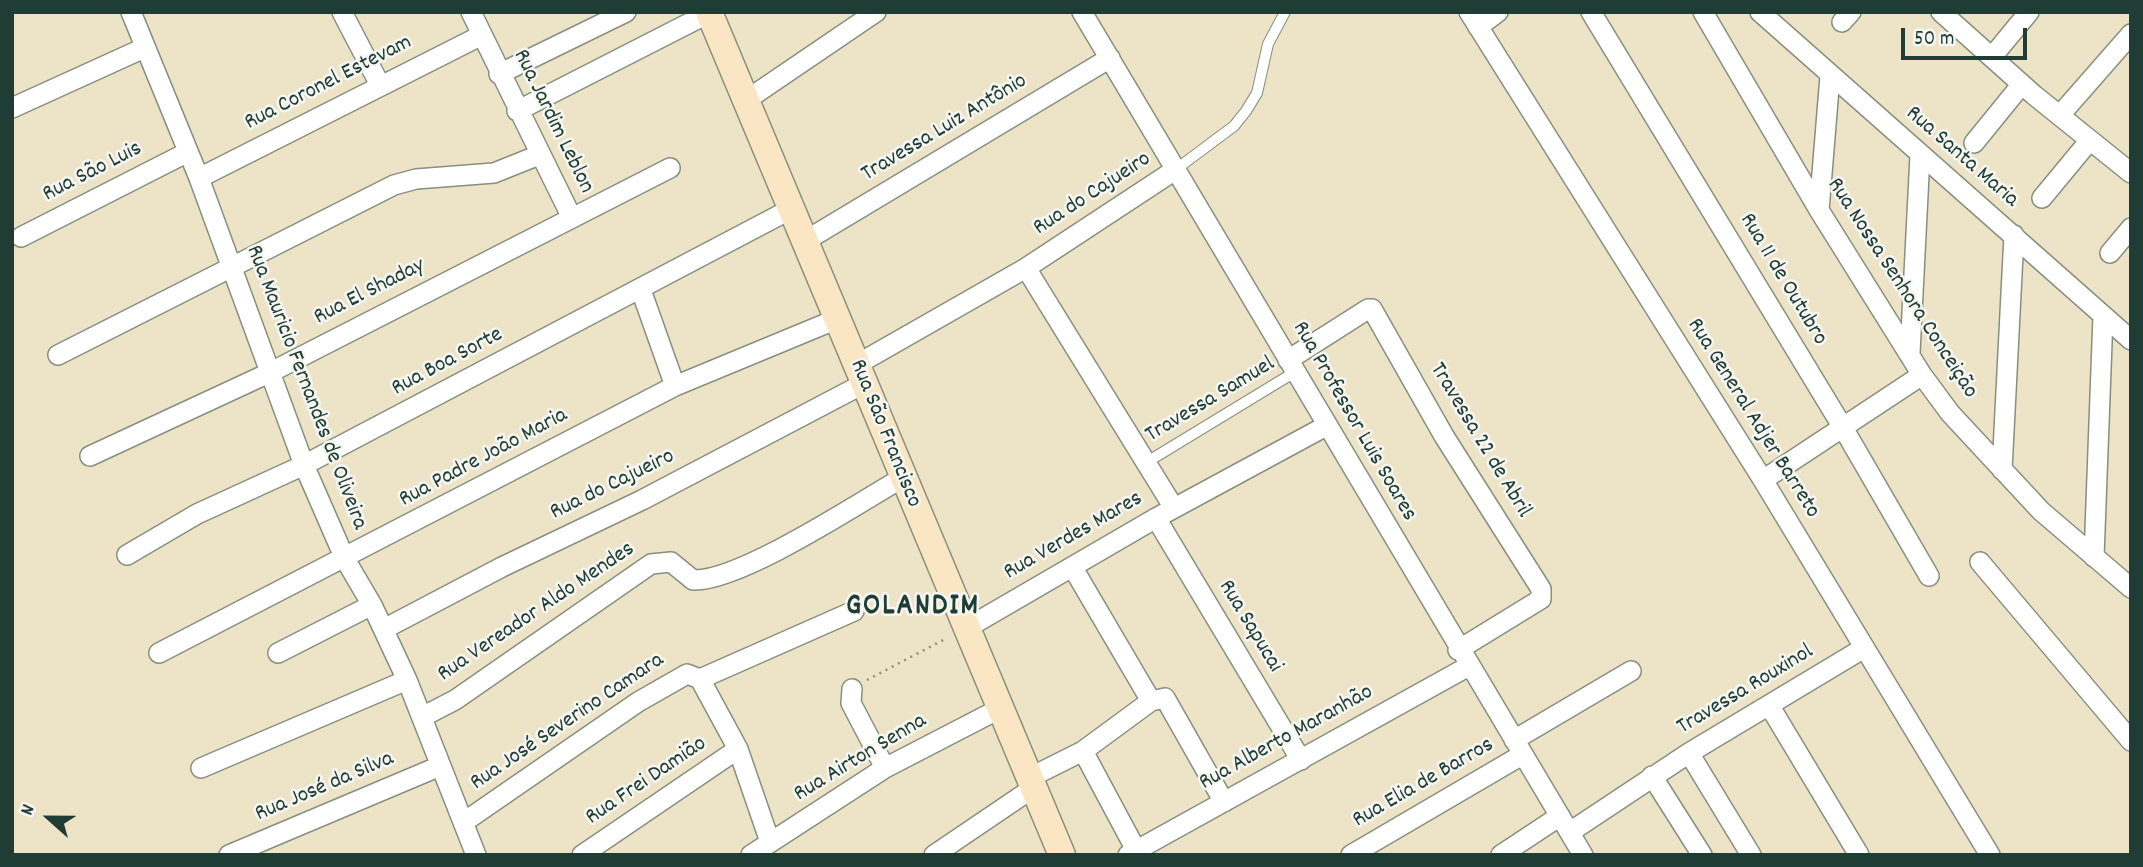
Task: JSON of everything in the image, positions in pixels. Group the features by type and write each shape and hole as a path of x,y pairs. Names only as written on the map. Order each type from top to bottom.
{"street":[{"path":"342,12 380,85"},
{"name":"Rua Jardim Leblon","path":"471,12 539,156 571,216"},
{"path":"499,74 626,12"},
{"path":"517,111 709,12"},
{"name":"Rua São Francisco","path":"709,12 965,629 1062,855"},
{"path":"745,101 876,12"},
{"name":"Rua Professor Luis Soares","path":"1082,12 1463,658 1583,855"},
{"path":"1473,20 1498,12"},
{"name":"Rua 11 de Outubro","path":"1591,12 1842,426 1929,576"},
{"name":"Rua Nossa Senhora Conceição","path":"1703,12 1819,210 1922,375 1950,413 2041,511 2131,588"},
{"name":"Rua Santa Maria","path":"1760,12 2131,340"},
{"path":"1941,12 2022,84 2131,173"},
{"path":"1992,57 2029,12"},
{"name":"Rua Mauricio Fernandes de Oliveira","path":"136,14 144,48 199,178 304,466 345,559 372,605 407,680 475,854"},
{"name":"Rua General Adjer Barreto","path":"1473,20 1763,480 1990,855"},
{"path":"2060,115 2131,34"},
{"name":"Rua Coronel Estevam","path":"199,178 482,35"},
{"path":"12,108 144,48"},
{"name":"Travessa Luiz Antônio","path":"805,241 1110,58"},
{"path":"1819,210 1830,76"},
{"path":"1974,142 2022,84"},
{"path":"2042,198 2090,140"},
{"name":"Rua São Luis","path":"21,237 188,152"},
{"path":"1910,353 1920,155"},
{"path":"58,355 394,185 416,178 494,173 539,156"},
{"name":"Rua El Shaday","path":"90,456 271,372 571,216 670,168"},
{"name":"Rua do Cajueiro","path":"384,629 502,567 642,500 859,374 1175,170"},
{"name":"Rua Boa Sorte","path":"127,555 197,514 304,466 791,209"},
{"path":"2110,253 2131,228"},
{"path":"2002,470 2014,235"},
{"path":"1026,268 1174,508"},
{"path":"641,290 675,386"},
{"name":"Travessa 22 de Abril","path":"1292,366 1372,309 1444,436 1541,589 1541,599 1463,658"},
{"path":"2094,556 2103,316"},
{"name":"Rua Padre João Maria","path":"159,653 675,386 837,319"},
{"path":"1763,480 1922,375"},
{"name":"Rua Verdes Mares","path":"965,629 1156,518 1326,426"},
{"name":"Rua Vereador Aldo Mendes","path":"422,717 455,700 651,564 671,562 693,580 718,576 788,544 902,478"},
{"name":"Rua Sapucai","path":"1156,518 1301,760"},
{"path":"1980,562 2131,741"},
{"path":"1073,568 1151,701"},
{"path":"278,653 372,605"},
{"name":"Rua José Severino Camara","path":"464,822 638,702 687,674 700,679 854,611"},
{"name":"Travessa Rouxinol","path":"1501,855 1565,824 1652,776 1864,648"},
{"name":"Rua Alberto Maranhão","path":"1132,852 1301,760 1463,658"},
{"name":"Rua Elia de Barros","path":"1352,855 1631,671"},
{"path":"700,679 738,749 770,842"},
{"path":"201,768 407,680"},
{"path":"852,689 851,703 885,768"},
{"path":"933,855 1031,783 1083,751 1151,701 1165,698 1174,709 1224,803"},
{"path":"1769,705 1859,855"},
{"name":"Rua Airton Senna","path":"751,855 885,768 999,709"},
{"name":"Rua Frei Damião","path":"582,855 738,749"},
{"path":"1083,751 1132,852"},
{"path":"1689,753 1751,855"},
{"name":"Rua José da Silva","path":"229,855 440,766"},
{"path":"1652,776 1702,855"}],"lane":[{"path":"1175,170 1234,126 1246,111 1257,93 1268,44 1285,12"},
{"name":"Travessa Samuel","path":"1147,462 1292,366"}],"path":[{"path":"852,689 965,629"}],"district":[{"name":"GOLANDIM","path":"913,609"}]}
